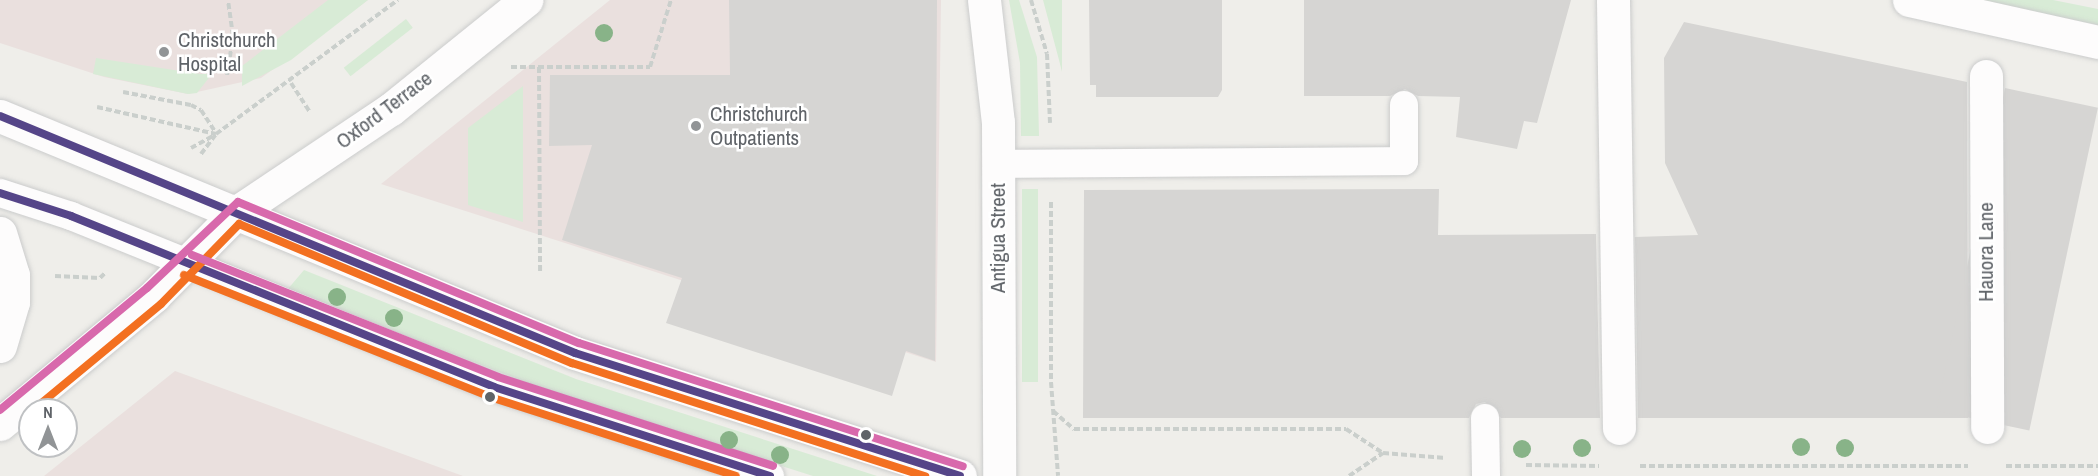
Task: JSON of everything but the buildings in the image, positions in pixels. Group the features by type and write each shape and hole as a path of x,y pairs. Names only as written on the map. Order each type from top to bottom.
{"street":[{"name":"Oxford Terrace","path":"0,424 188,265 237,212 391,109 526,0"},
{"name":"Antigua Street","path":"984,0 998,164 999,476"},
{"path":"1613,0 1618,428"},
{"path":"1910,0 2098,42"},
{"name":"Hauora Lane","path":"1986,76 1987,427"},
{"path":"0,116 575,353 960,476"},
{"path":"0,233 13,274 13,302 0,346"}],"lane":[{"path":"998,164 1404,161 1404,105"},
{"path":"0,193 494,387 770,476"},
{"path":"1485,418 1486,469"}],"path":[{"path":"186,151 216,134 291,83 398,0"},
{"path":"510,67 650,67 671,0"},
{"path":"1031,0 1047,54 1051,164 1053,411 1058,476"},
{"path":"227,75 233,36 228,1"},
{"path":"539,67 540,274"},
{"path":"291,83 313,117"},
{"path":"123,92 191,105 201,110 216,134"},
{"path":"124,114 216,134"},
{"path":"198,158 216,134"},
{"path":"55,276 100,278 116,262"},
{"path":"1053,411 1074,429 1346,429 1383,453 1486,469 1610,466"},
{"path":"1349,476 1383,453"},
{"path":"1633,466 1975,466"},
{"path":"1998,466 2098,466"}],"shaded area":[{"name":"Christchurch Hospital","path":"0,0 368,0 261,78 188,94 104,77 0,43"},
{"name":"Christchurch Outpatients","path":"610,0 941,0 936,362 381,184"},
{"path":"175,371 463,476 44,476 66,458 78,458 78,449"}],"green space":[{"path":"328,0 368,0 291,60 242,86 242,66"},
{"path":"1009,0 1019,0 1037,57 1039,136 1021,136 1020,63"},
{"path":"1043,0 1062,0 1062,72 1059,60"},
{"path":"1980,0 2053,0 2098,9 2098,25"},
{"path":"406,19 413,28 351,76 344,68"},
{"path":"96,58 212,74 197,93 188,94 93,74"},
{"path":"523,86 523,222 468,205 468,128"},
{"path":"1022,189 1038,189 1038,382 1022,382"},
{"path":"304,270 576,379 877,476 813,476 570,399 287,290"}],"transit line":[{"path":"0,116 575,353 960,476"},
{"path":"0,193 71,216 494,387 770,476"},
{"path":"0,410 147,288 238,202 579,343 963,466"},
{"path":"47,398 161,304 239,224 572,363 925,476"},
{"path":"192,255 498,377 773,466"},
{"path":"184,275 490,397 736,476"}],"place":[{"name":"Christchurch Hospital","path":"164,52"},
{"name":"Christchurch Outpatients","path":"696,126"}]}
